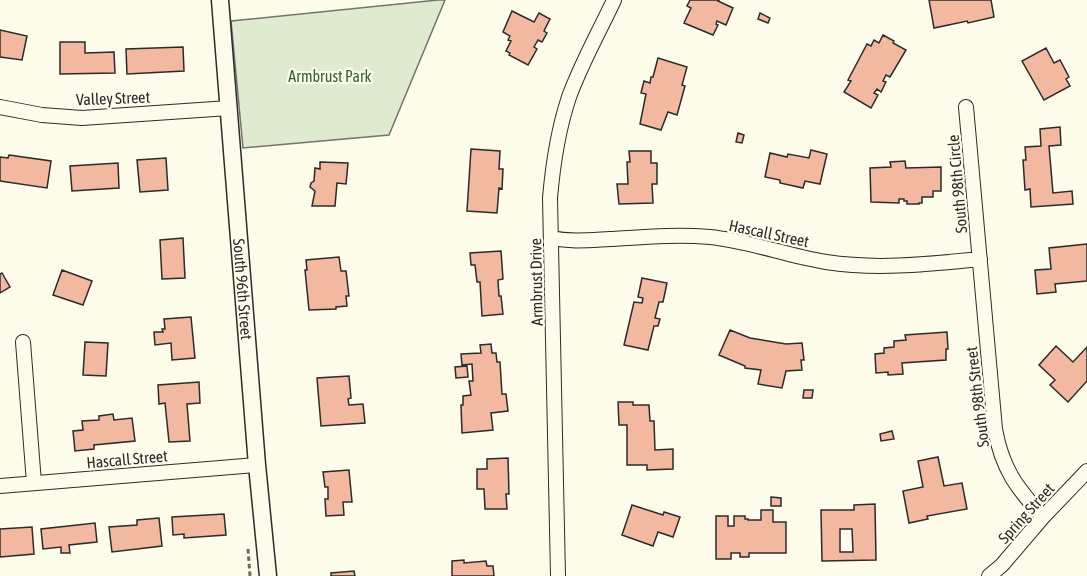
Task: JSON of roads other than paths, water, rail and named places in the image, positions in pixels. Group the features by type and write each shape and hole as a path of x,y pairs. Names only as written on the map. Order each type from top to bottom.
{"street":[{"name":"South 96th Street","path":"220,0 268,576"},
{"name":"Armbrust Drive","path":"558,576 550,198 553,165 560,130 574,87 614,0"},
{"name":"Valley Street","path":"0,107 42,115 82,118 229,108"},
{"name":"South 98th Circle","path":"966,107 980,259"},
{"name":"Hascall Street","path":"551,238 576,241 670,236 710,237 747,243 824,262 864,267 893,267 980,259"},
{"name":"South 98th Street","path":"980,259 998,444 1004,465 1013,481 1043,517"},
{"path":"23,342 34,483"},
{"name":"Hascall Street","path":"0,486 257,465"},
{"name":"Spring Street","path":"988,576 1002,565 1087,471"}],"park label":[{"name":"Armbrust Park","path":"330,76"}]}
